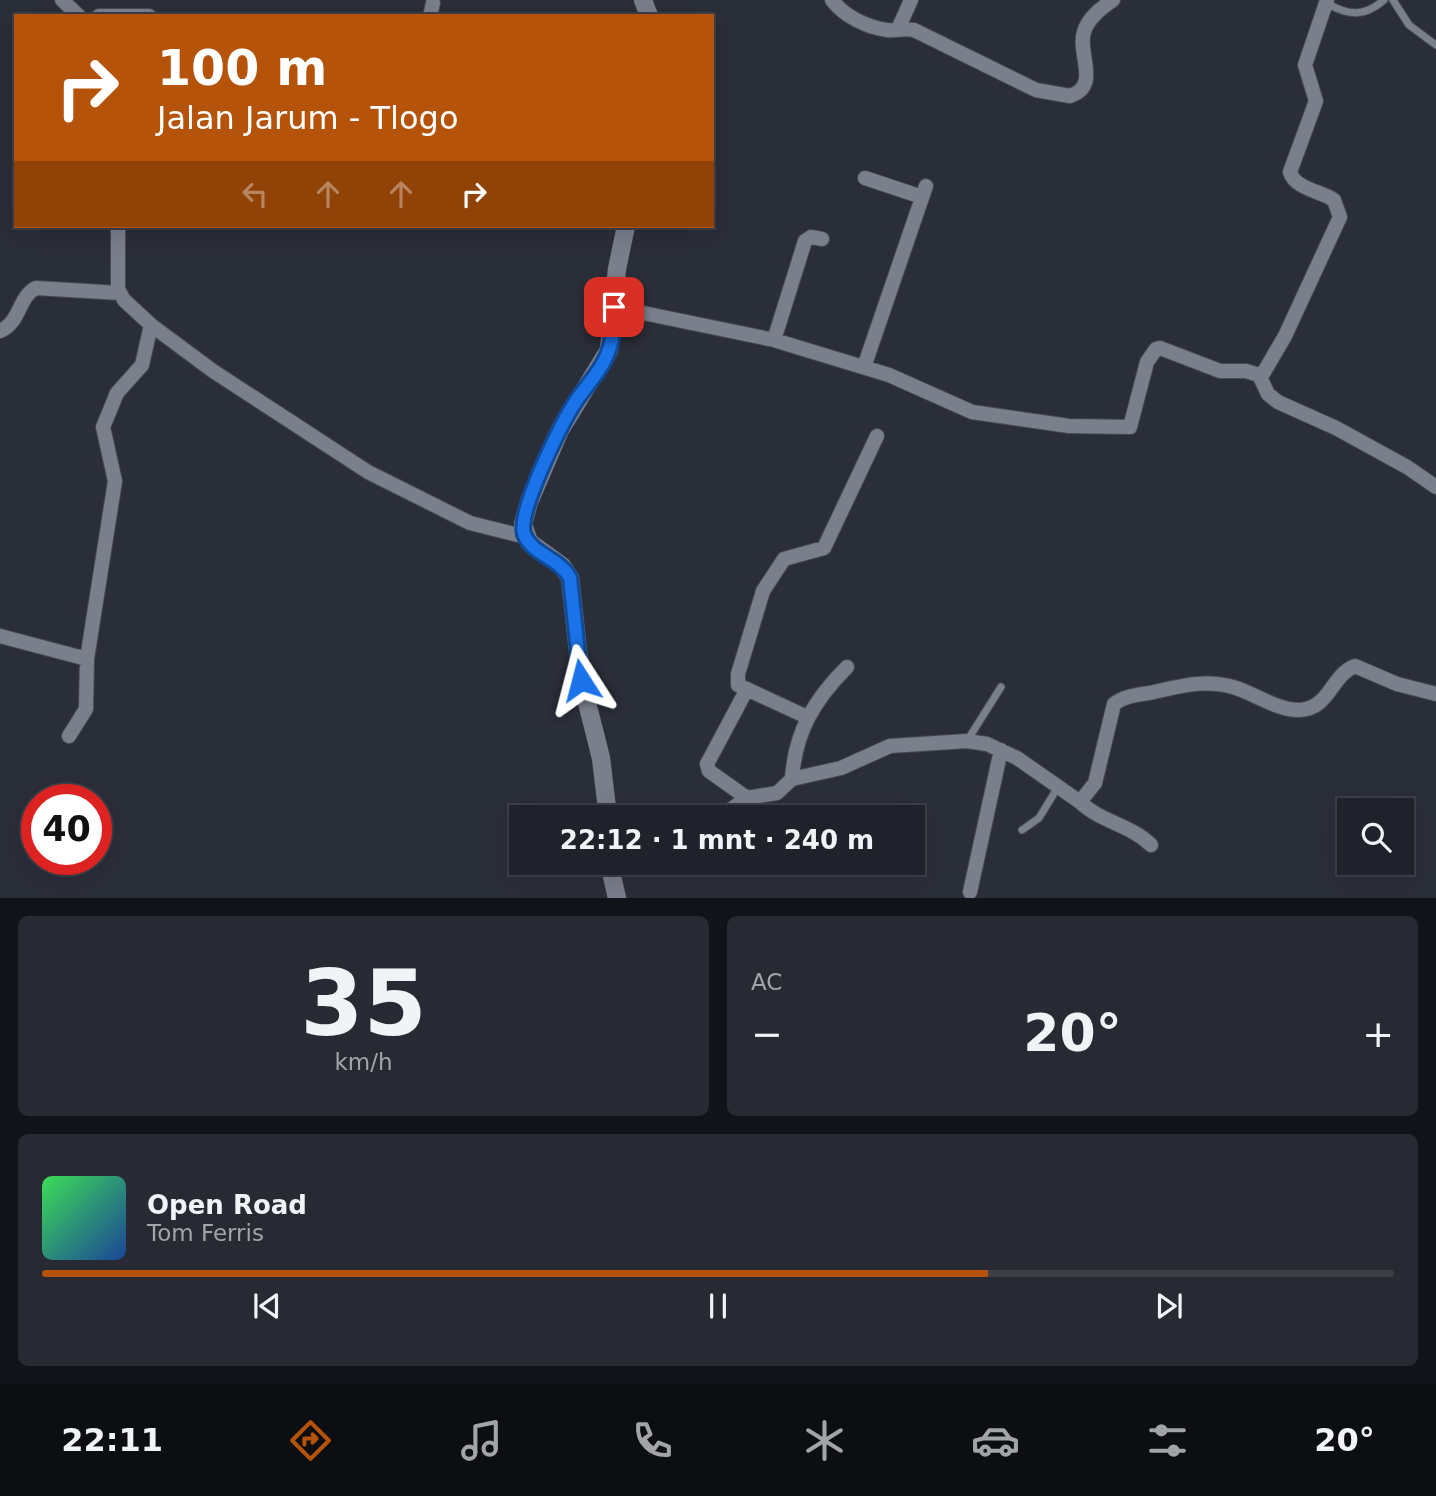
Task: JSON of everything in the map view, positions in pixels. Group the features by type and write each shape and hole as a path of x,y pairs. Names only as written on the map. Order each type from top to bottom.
{"street":[{"path":"62,0 77,14"},
{"path":"832,0 860,22 883,30 900,27 976,58 1036,90 1070,96 1083,87 1087,75 1084,32 1100,10 1113,0"},
{"path":"900,27 911,0"},
{"path":"1261,377 1285,336 1340,217 1334,200 1299,184 1292,179 1290,172 1316,101 1305,65 1323,1"},
{"path":"864,367 924,191 865,178"},
{"path":"118,228 116,274 120,293 151,325 213,371 368,472 470,523 526,537"},
{"path":"607,805 601,758 581,680 570,578 562,566 540,553 526,537 523,524 529,502 561,430 606,358 612,339 617,269 626,228"},
{"path":"774,340 805,241 811,237 822,239"},
{"path":"0,331 16,320 30,291 36,288 120,293"},
{"path":"614,307 774,340 864,367 972,411 1069,426 1122,429 1132,424 1147,362 1156,349 1168,350 1220,371 1246,371 1261,377 1268,394 1278,402 1336,428 1407,467 1436,487"},
{"path":"69,736 86,709 87,659 114,481 103,427 117,393 142,365 151,325"},
{"path":"807,717 782,702 747,689 737,680 763,592 785,559 793,554 824,548 877,436"},
{"path":"0,636 87,659"},
{"path":"1080,802 1095,783 1114,704 1124,699 1200,682 1233,687 1287,708 1300,710 1315,706 1327,698 1344,673 1355,666 1396,684 1436,694"},
{"path":"792,779 794,755 807,717 822,692 847,667"},
{"path":"747,689 708,759 707,768 747,798"},
{"path":"737,805 747,798 778,793 792,779 841,768 890,747 967,741 1001,750 1040,772 1099,818 1137,834 1151,845"},
{"path":"970,892 1001,750"},
{"path":"612,875 617,898"}],"lane":[{"path":"1323,1 1350,14 1364,14 1384,0"},
{"path":"1393,0 1409,25 1421,37 1436,45"},
{"path":"967,741 1001,687"},
{"path":"1022,830 1038,818 1058,787"}],"route":[{"path":"581,680 573,629 574,600 570,578 562,566 540,553 529,542 523,531 523,524 529,502 561,430 573,406 606,358 612,339 614,307"}]}
